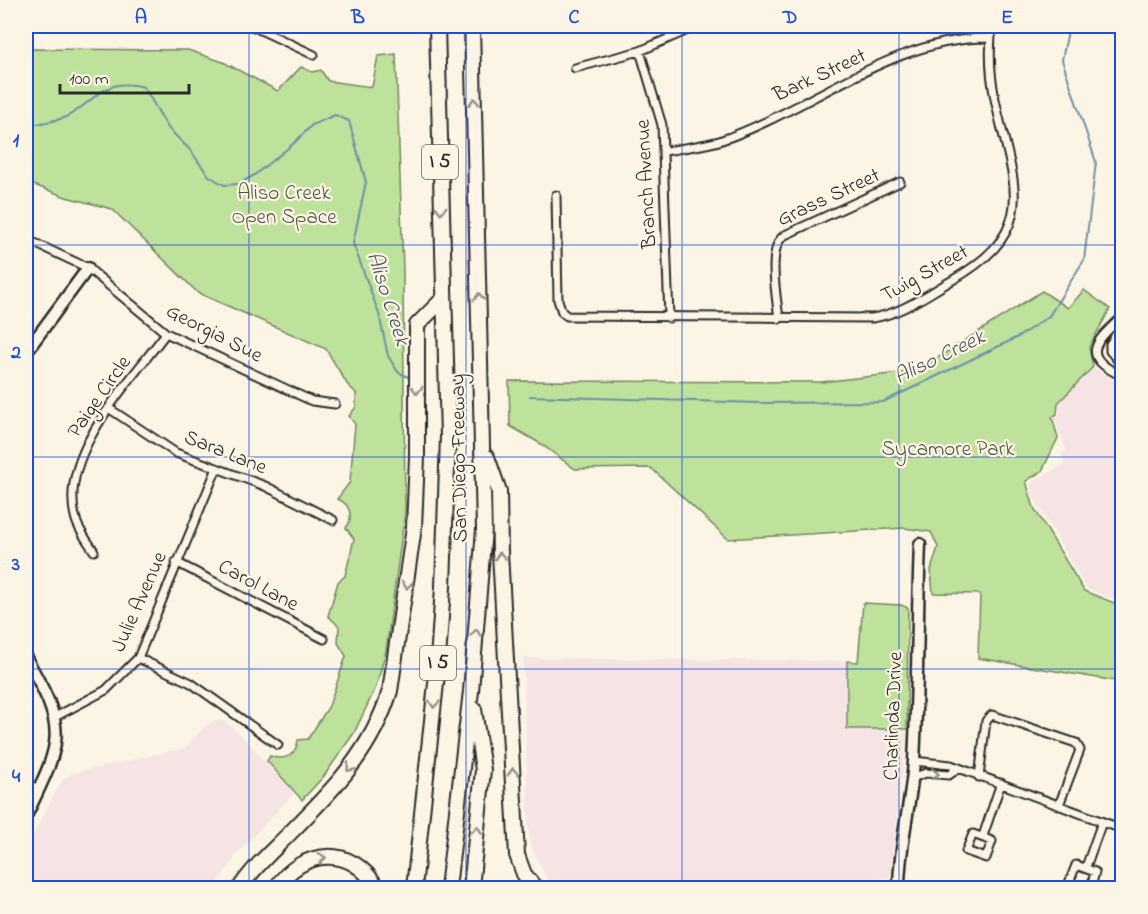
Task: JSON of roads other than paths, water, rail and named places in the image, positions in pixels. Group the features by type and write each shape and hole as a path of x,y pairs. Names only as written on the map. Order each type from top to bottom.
{"highway":[{"name":"San Diego Freeway","path":"414,888 437,674 443,587 447,424 437,26"},
{"name":"San Diego Freeway","path":"448,888 471,691 484,529 472,26"},
{"path":"240,888 254,869 357,760 373,735 390,691 414,527 417,457 417,325 443,299"},
{"path":"483,447 499,491 500,553 517,855 524,874 535,888"},
{"path":"471,691 483,770 471,888"},
{"path":"276,888 294,867 327,857 352,862 371,878 377,888"}],"street":[{"path":"252,26 314,55"},
{"path":"575,68 640,51 697,26"},
{"name":"Twig Street","path":"556,195 558,300 564,315 571,317 779,319 885,316 978,265 998,245 1012,214 1014,176 993,86 992,26"},
{"name":"Bark Street","path":"665,151 720,140 915,50 971,38 991,38"},
{"name":"Branch Avenue","path":"640,51 659,106 665,151 669,318"},
{"name":"Grass Street","path":"779,319 774,253 776,242 900,182"},
{"name":"Georgia Sue","path":"26,239 88,268 166,333 312,401 335,404"},
{"path":"26,352 88,268"},
{"path":"1122,316 1098,340 1095,351 1097,360 1103,367 1122,376"},
{"path":"1122,325 1110,344 1110,351 1122,366"},
{"name":"Paige Circle","path":"94,551 76,520 73,484 84,447 166,333"},
{"name":"Sara Lane","path":"110,409 176,453 265,486 333,520"},
{"name":"Julie Avenue","path":"55,717 106,690 138,658 217,468"},
{"name":"Charlinda Drive","path":"899,888 899,861 908,822 914,761 920,544"},
{"name":"Carol Lane","path":"176,562 324,639"},
{"path":"26,658 49,697 55,717 56,739 52,762 26,816"},
{"path":"138,658 191,683 278,746"},
{"path":"979,777 986,721 992,715 1076,743 1080,750 1059,805"},
{"path":"914,761 951,765 1122,829"},
{"path":"912,778 926,773 949,775 957,769"},
{"path":"26,783 38,789"},
{"path":"983,836 1000,783"},
{"path":"1086,867 1102,822"},
{"path":"1086,888 1069,883 1076,865 1095,872 1091,888"}],"waterway":[{"name":"Aliso Creek","path":"530,396 759,403 883,402 1018,337 1049,316 1084,260 1096,162 1062,60 1069,26"},
{"name":"Aliso Creek","path":"26,126 68,116 110,87 119,85 144,87 168,128 190,150 209,176 224,185 238,184 253,176 292,145 312,125 335,115 349,121 366,182 353,243 379,314 388,356 398,372 412,379"}],"park label":[{"name":"Aliso Creek Open Space","path":"284,206"},
{"name":"Sycamore Park","path":"948,450"}]}
